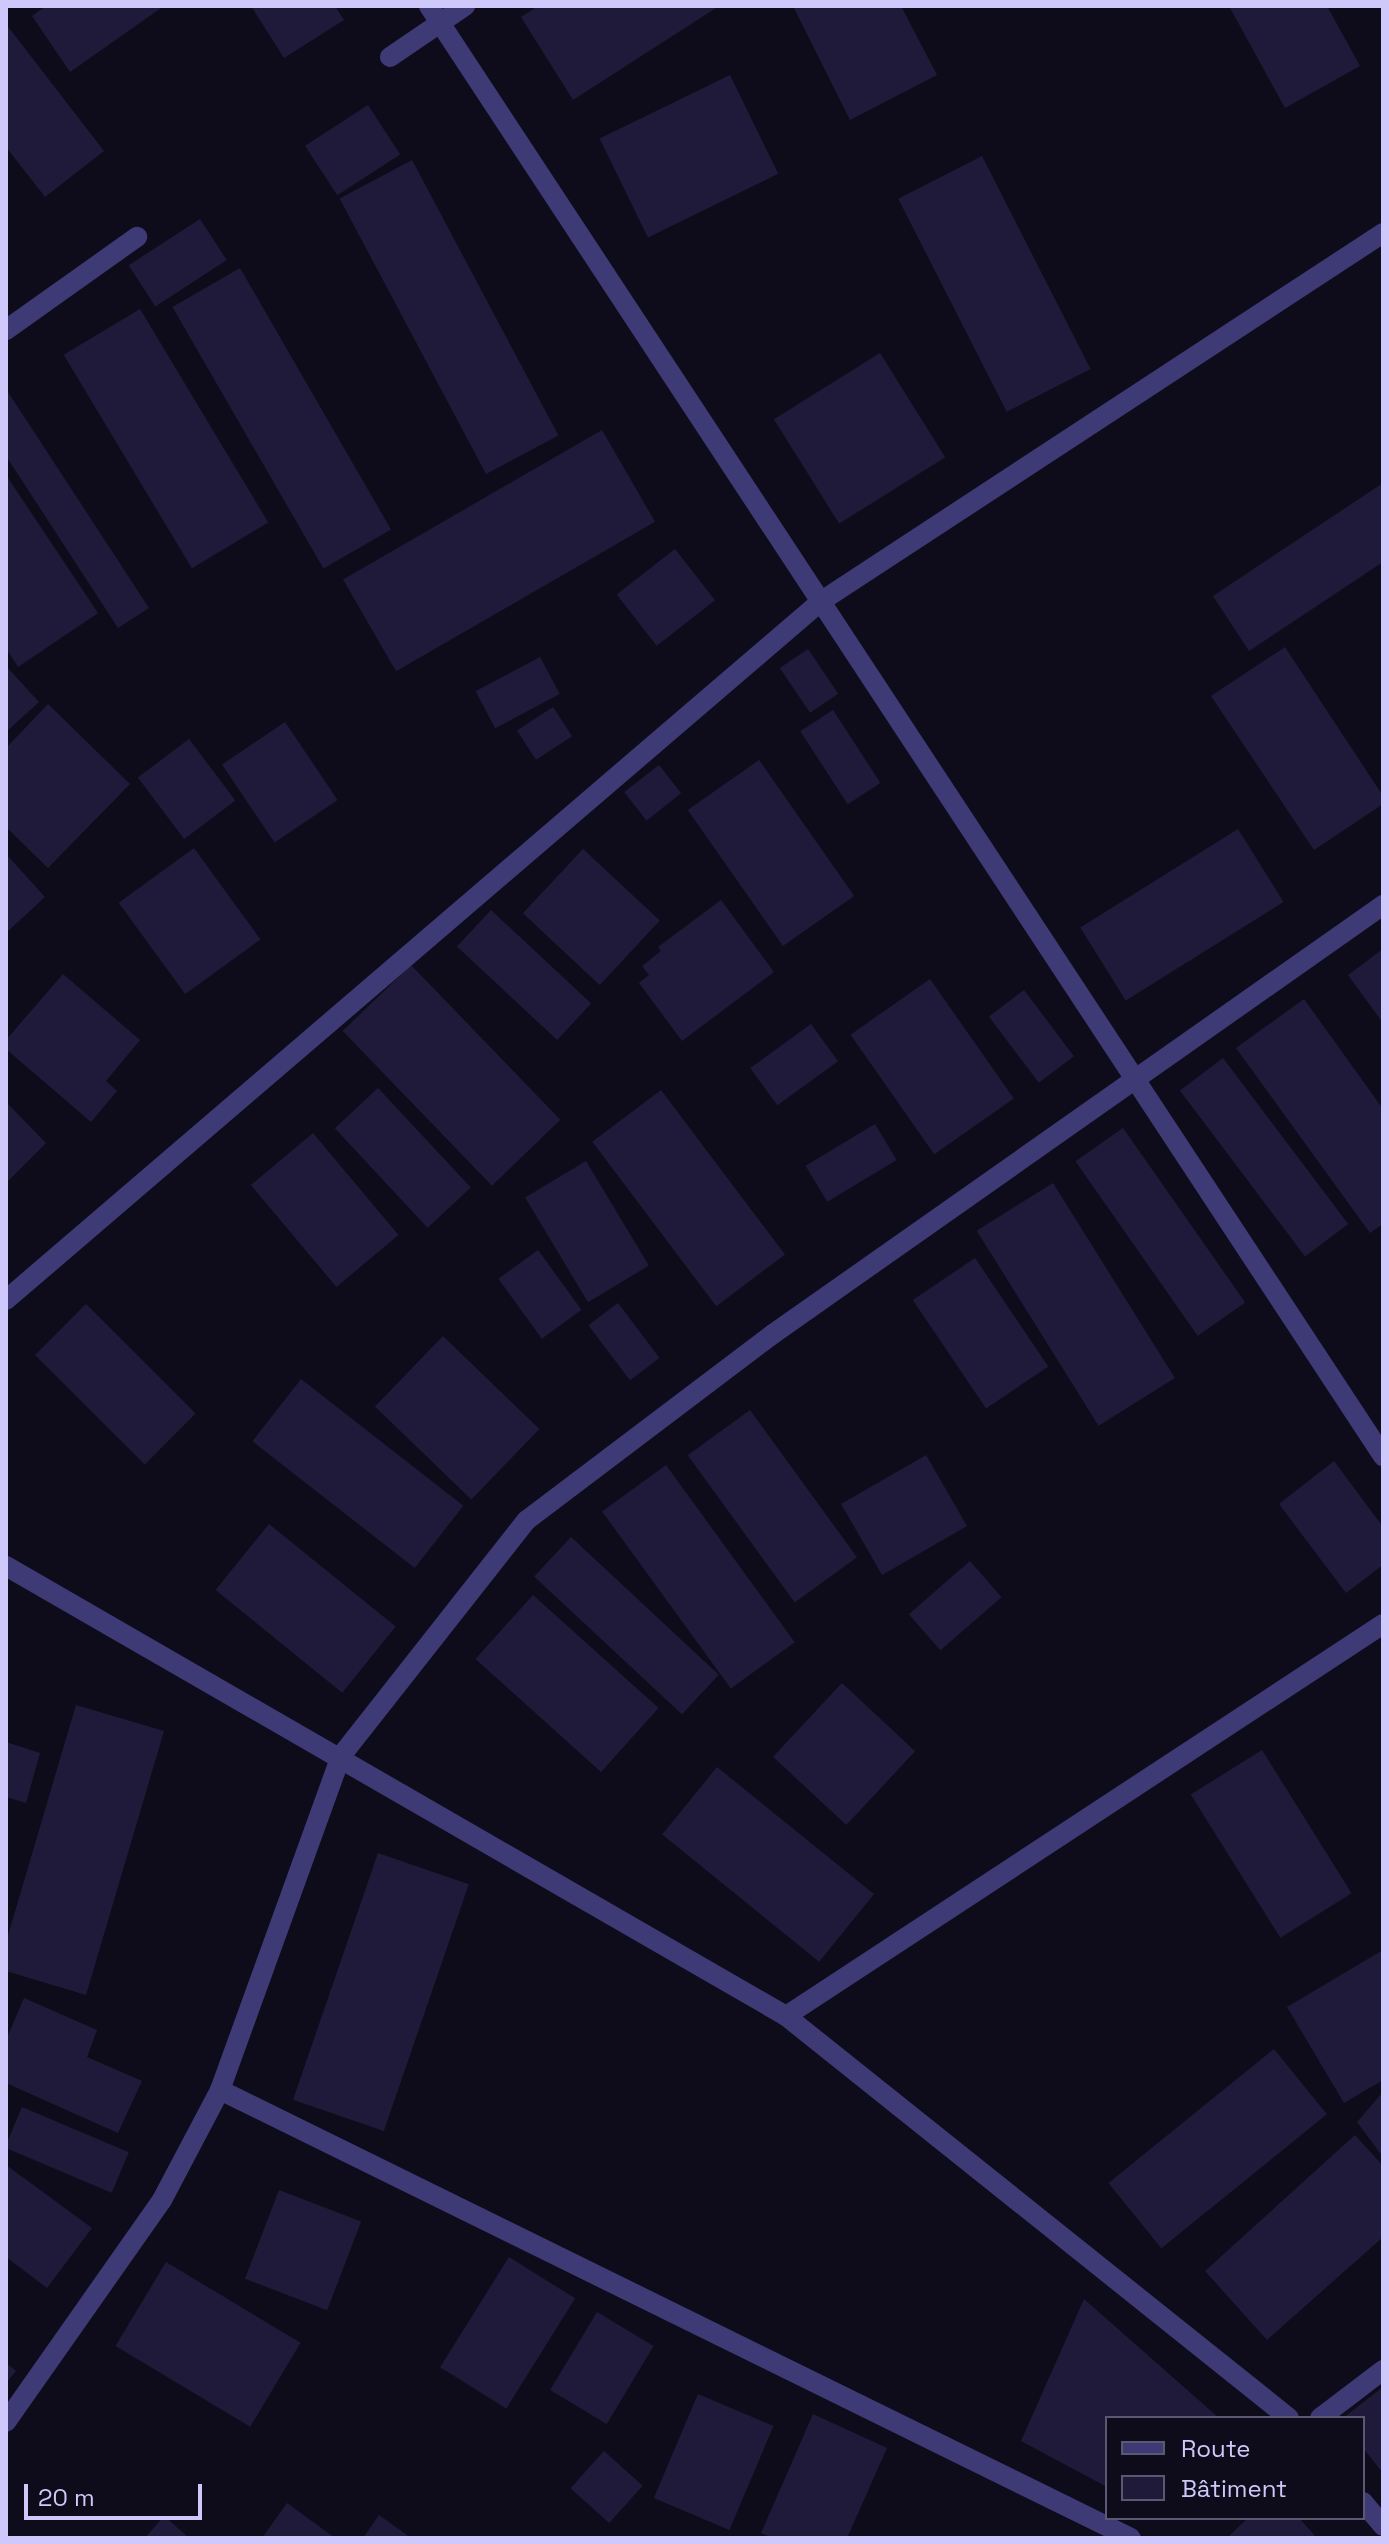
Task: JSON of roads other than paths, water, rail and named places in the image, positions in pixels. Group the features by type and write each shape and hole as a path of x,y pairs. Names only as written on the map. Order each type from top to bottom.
{"street":[{"path":"390,57 434,14 465,6"},
{"path":"434,14 1383,1456"},
{"path":"6,1300 820,602 1383,233"},
{"path":"6,330 137,237"},
{"path":"6,2422 162,2200 220,2090 341,1756 527,1520 773,1334 1383,905"},
{"path":"6,1566 341,1756 786,2016 1286,2416"},
{"path":"786,2016 1383,1624"},
{"path":"220,2090 1131,2538"},
{"path":"1323,2416 1383,2370"},
{"path":"1365,2504 1383,2526"}]}
